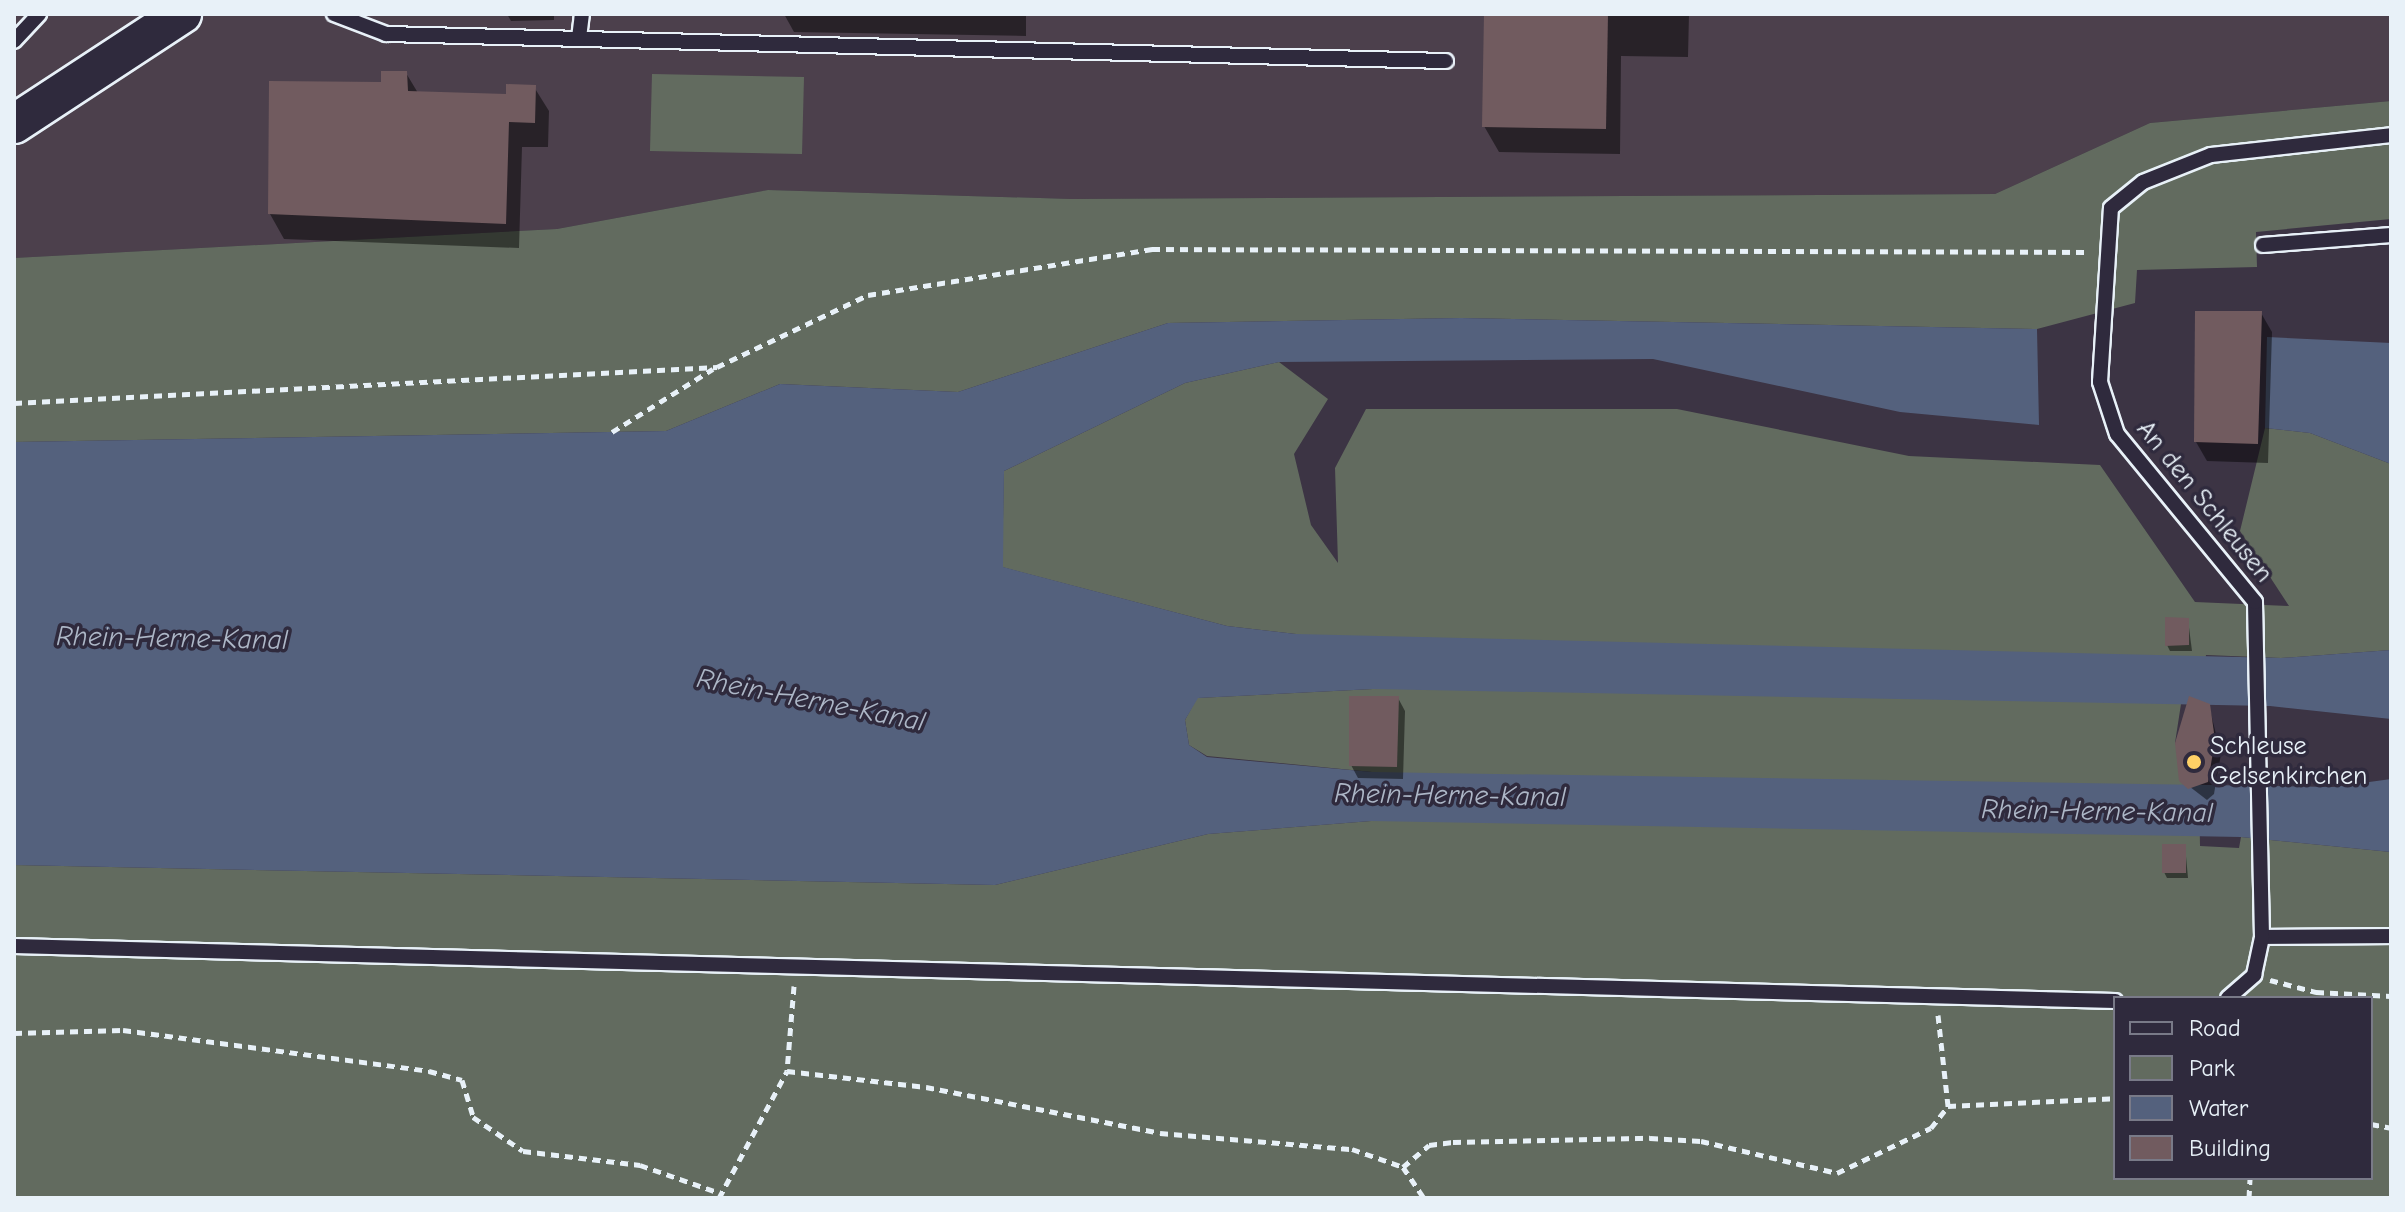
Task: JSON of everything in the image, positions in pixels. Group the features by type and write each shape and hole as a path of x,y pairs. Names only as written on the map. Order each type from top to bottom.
{"main road":[{"path":"14,124 182,14"}],"lane":[{"path":"14,41 39,14"},
{"path":"334,14 386,34 1446,61"},
{"path":"579,38 582,14"},
{"name":"An den Schleusen","path":"2254,975 2262,937 2259,846 2261,645 2255,602 2117,434 2100,382 2103,252 2111,208 2143,182 2211,155 2391,135"},
{"path":"2263,245 2391,235"},
{"path":"2262,937 2391,936"},
{"path":"14,946 1936,999 2113,1001"},
{"path":"2230,996 2254,975"}],"path":[{"path":"612,432 717,367 868,295 1152,249 2103,252"},
{"path":"14,403 717,367"},
{"path":"14,1033 123,1030 429,1071 462,1080 473,1117 523,1151 640,1165 720,1195 787,1071 795,969"},
{"path":"2254,975 2316,992 2391,996"},
{"path":"1403,1167 1429,1145 1453,1142 1650,1138 1701,1141 1837,1173 1931,1128 1948,1106 1936,999"},
{"path":"787,1071 926,1087 1160,1133 1352,1149 1403,1167 1424,1198"},
{"path":"1948,1106 2113,1098"}],"shaded area":[{"path":"14,14 2391,14 2391,101 2150,123 1995,194 1071,199 768,190 557,229 14,258"}],"green space":[{"path":"652,74 804,77 802,154 650,151"},
{"path":"2391,101 2391,219 2256,232 2257,267 2137,270 2135,303 2037,329 1461,318 1168,323 958,392 780,384 666,431 14,442 14,258 557,229 768,190 1071,199 1995,194 2150,123"},
{"path":"1279,362 1328,399 1294,454 1311,525 1338,563 1335,468 1366,409 1677,409 1909,456 2100,465 2195,602 2289,606 2240,531 2265,428 2310,433 2391,464 2391,650 2281,658 2206,655 2201,696 2181,704 2175,743 2199,789 2200,846 2239,848 2241,837 2391,852 2391,1198 14,1198 14,865 995,885 1208,834 1371,821 1372,772 1207,756 1189,745 1185,720 1197,698 1373,689 1296,634 1227,626 1002,567 1004,471 1185,383"}],"water":[{"name":"Rhein-Herne-Kanal","path":"1461,318 2037,329 2039,425 1900,412 1653,359 1279,362 1185,383 1004,471 1003,567 1227,626 1296,634 2281,658 2391,650 2391,719 2270,706 1373,689 1198,698 1185,720 1189,745 1207,757 1372,772 2333,787 2391,779 2391,852 2241,837 1371,821 1208,834 995,885 14,865 14,442 666,431 780,384 958,392 1168,323"},
{"path":"2267,337 2391,343 2391,464 2310,433 2265,428"}],"building":[{"path":"1484,14 1608,14 1606,129 1482,127"},
{"path":"381,71 407,71 408,91 506,94 506,84 536,85 535,123 509,122 506,224 268,214 269,81 381,82"},
{"path":"2195,311 2262,311 2258,444 2194,442"},
{"path":"2165,617 2189,618 2189,645 2165,646"},
{"path":"1349,696 1399,696 1397,767 1349,766"},
{"name":"Schleuse Gelsenkirchen","path":"2189,696 2210,704 2215,740 2208,782 2188,789 2179,781 2175,743"},
{"path":"2162,844 2186,844 2186,873 2162,873"}],"place":[{"name":"Schleuse Gelsenkirchen","path":"2194,762"}]}
